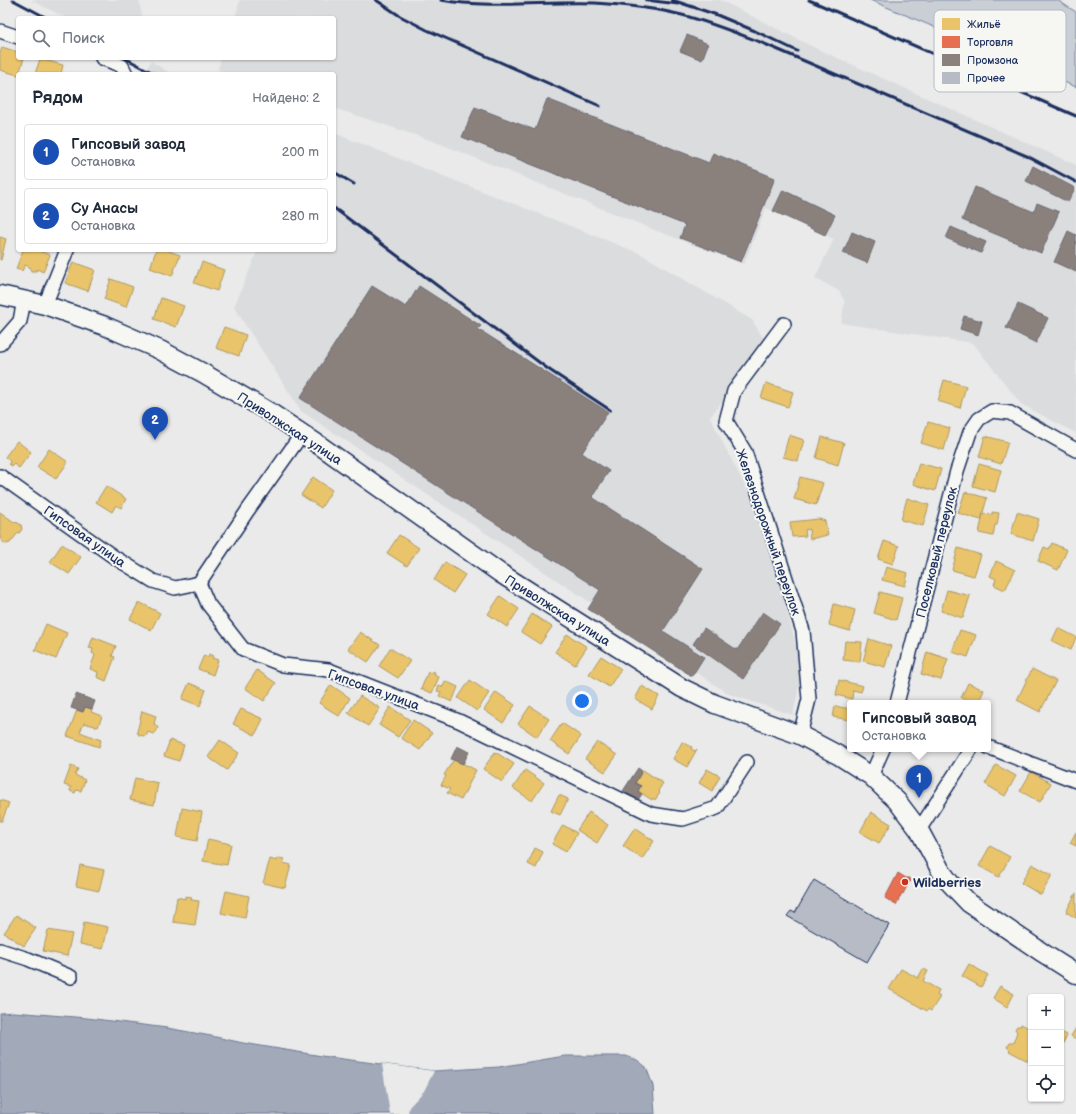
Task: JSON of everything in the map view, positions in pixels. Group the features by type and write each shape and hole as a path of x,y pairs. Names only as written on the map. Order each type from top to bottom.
{"main road":[{"name":"Приволжская улица","path":"0,295 45,305 105,326 160,350 210,377 271,413 500,573 682,688 715,704 800,735 838,755 871,776 897,801 919,830 941,871 969,903 1042,953 1076,974"}],"street":[{"path":"0,32 16,36"},
{"path":"107,60 122,66 125,72"},
{"path":"45,305 66,252"},
{"path":"0,344 20,321 24,300"},
{"name":"Железнодорожный переулок","path":"784,324 734,391 726,421 745,452 803,631 809,699 800,735"},
{"name":"Поселковый переулок","path":"898,700 957,471 970,432 979,419 992,411 1010,414 1076,450"},
{"path":"199,582 302,434"},
{"name":"Гипсовая улица","path":"0,476 116,559 153,581 175,588 199,582 208,604 243,649 283,665 329,670 459,721 651,814 683,819 717,808 747,762"},
{"path":"991,748 1076,781"},
{"path":"871,776 883,752"},
{"path":"919,830 969,752"},
{"path":"0,950 28,959 71,977"}],"shaded area":[{"path":"31,0 139,0 142,16 62,16"},
{"path":"240,0 720,0 815,48 1076,165 1076,433 1021,404 973,343 841,323 845,302 839,291 815,278 834,239 766,208 744,264 433,141 336,109 336,72 224,72 218,70 220,60 336,60 336,16 236,16"},
{"path":"870,0 1057,0 1076,12 1076,87 1066,83 1066,10 934,10 934,27"},
{"path":"151,61 168,72 145,72"},
{"path":"336,134 641,254 752,320 767,344 710,417 752,500 781,584 802,672 793,715 729,694 301,411 234,307 257,252 336,252"}],"water":[{"path":"14,1012 87,1018 167,1028 243,1043 328,1057 434,1071 499,1067 565,1056 626,1056 637,1060 646,1067 653,1086 655,1114 0,1114 0,1013"}],"pier":[{"path":"382,1064 434,1071 424,1091 409,1107 408,1114 390,1114"}],"building: Жильё":[{"path":"2,47 16,51 16,60 23,60 20,72 16,72 16,74 0,70 0,54"},
{"path":"40,60 63,65 61,72 36,72"},
{"path":"0,237 6,239 1,260 0,260"},
{"path":"22,252 42,252 50,255 43,272 37,269 36,271 31,271 30,267 25,265 22,271 16,269"},
{"path":"155,252 172,252 180,255 172,276 150,268"},
{"path":"73,262 95,270 88,291 65,283"},
{"path":"202,262 224,270 217,291 194,283"},
{"path":"111,279 133,287 126,307 104,299"},
{"path":"161,298 184,306 176,327 154,319"},
{"path":"224,327 246,335 239,356 216,348"},
{"path":"944,380 966,386 960,408 938,401"},
{"path":"766,383 793,392 788,407 761,398"},
{"path":"928,422 950,428 944,450 921,443"},
{"path":"789,435 804,440 798,461 783,457"},
{"path":"985,436 1008,442 1001,464 979,457"},
{"path":"822,437 844,443 838,465 816,458"},
{"path":"17,441 31,452 19,468 14,464 12,466 9,464 10,461 5,457"},
{"path":"49,449 68,462 56,479 37,467"},
{"path":"919,463 941,469 935,491 913,484"},
{"path":"979,464 1001,470 995,492 973,486"},
{"path":"313,477 332,490 321,508 301,495"},
{"path":"800,477 823,483 816,505 794,499"},
{"path":"106,486 126,499 121,508 116,505 112,512 96,502"},
{"path":"965,492 987,498 981,520 958,513"},
{"path":"907,498 929,505 923,526 901,520"},
{"path":"0,512 21,525 22,529 10,543 6,544 1,540"},
{"path":"992,512 999,513 993,536 979,533 983,514 992,515"},
{"path":"1017,512 1039,519 1033,541 1011,534"},
{"path":"819,519 825,521 828,535 810,539 809,529 805,530 806,536 792,537 790,522"},
{"path":"399,535 419,548 407,566 387,553"},
{"path":"884,541 899,546 893,564 878,559"},
{"path":"1052,543 1067,550 1058,570 1038,561 1044,547 1049,549"},
{"path":"62,544 81,557 69,574 50,562"},
{"path":"958,548 981,555 974,576 952,570"},
{"path":"996,561 1015,570 1005,590 994,585 996,579 990,576"},
{"path":"445,562 465,575 453,593 434,580"},
{"path":"886,567 908,573 905,586 882,580"},
{"path":"947,590 970,596 963,618 941,611"},
{"path":"880,592 902,598 896,620 874,613"},
{"path":"500,596 519,609 507,627 488,614"},
{"path":"139,602 160,613 151,630 130,619"},
{"path":"834,604 855,610 850,631 829,625"},
{"path":"532,614 552,627 540,644 521,632"},
{"path":"46,624 67,633 56,659 35,650"},
{"path":"1058,628 1076,637 1071,650 1052,641"},
{"path":"960,630 976,635 968,657 952,652"},
{"path":"360,632 380,645 368,662 348,649"},
{"path":"567,634 587,647 575,665 555,652"},
{"path":"93,637 116,646 112,656 115,657 106,681 97,677 98,672 90,669 95,655 92,653 93,649 89,648"},
{"path":"869,639 891,646 885,667 863,661"},
{"path":"845,641 862,642 860,662 843,660"},
{"path":"390,648 410,661 398,678 379,666"},
{"path":"927,652 948,659 941,680 921,674"},
{"path":"209,654 213,656 212,658 218,660 213,675 198,669 204,655 208,657"},
{"path":"601,656 621,669 609,687 589,674"},
{"path":"1032,669 1056,681 1040,712 1017,700"},
{"path":"257,670 276,683 264,701 245,688"},
{"path":"432,671 435,672 434,675 439,677 432,693 421,689 428,672 431,673"},
{"path":"470,680 489,693 477,711 458,698"},
{"path":"839,680 863,686 861,692 853,690 852,699 836,695"},
{"path":"445,681 458,687 452,702 439,696 441,692 437,691 439,685 443,687"},
{"path":"189,683 206,690 200,706 182,699"},
{"path":"968,683 984,690 981,697 982,700 966,700 961,698"},
{"path":"331,685 350,698 339,716 319,703"},
{"path":"642,686 659,696 652,709 635,699"},
{"path":"496,692 515,705 503,723 484,710"},
{"path":"360,696 380,708 368,726 348,713"},
{"path":"530,706 549,719 537,737 518,724"},
{"path":"835,706 847,708 847,719 833,717"},
{"path":"85,707 92,709 91,712 102,716 98,727 84,723 80,732 101,740 99,747 67,736 77,710 83,712"},
{"path":"390,707 410,720 398,737 379,725"},
{"path":"241,709 263,719 255,735 233,724"},
{"path":"142,711 156,716 154,724 158,728 154,734 147,732 147,735 144,736 139,735 137,732"},
{"path":"413,720 432,733 420,750 401,738"},
{"path":"562,723 581,736 569,754 550,741"},
{"path":"170,740 184,745 179,761 164,756"},
{"path":"220,740 239,753 227,770 208,757"},
{"path":"597,742 617,755 605,772 585,759"},
{"path":"682,742 692,747 691,749 695,751 697,749 687,767 673,759"},
{"path":"495,752 514,764 502,782 483,769"},
{"path":"454,759 476,770 461,800 447,793 450,789 441,785 446,776 444,775"},
{"path":"996,765 1016,776 1005,796 985,784"},
{"path":"71,766 78,769 75,775 85,780 81,791 76,790 75,793 70,791 71,787 64,785"},
{"path":"707,769 720,776 712,791 699,783"},
{"path":"525,770 544,783 532,801 513,788"},
{"path":"643,770 663,783 658,791 660,793 655,800 653,798 652,800 638,791 641,786 635,783"},
{"path":"1031,772 1051,783 1040,802 1020,791"},
{"path":"135,778 158,783 154,805 130,800"},
{"path":"559,795 568,799 560,815 551,811"},
{"path":"0,800 9,803 2,821 0,821"},
{"path":"182,808 202,812 197,841 177,837"},
{"path":"589,812 608,825 597,843 577,830"},
{"path":"871,812 891,824 879,843 860,832"},
{"path":"563,825 577,833 566,852 552,844"},
{"path":"635,828 654,841 642,859 623,846"},
{"path":"1076,832 1076,846 1070,843"},
{"path":"208,839 231,844 227,865 203,861"},
{"path":"990,846 1010,857 999,877 979,866"},
{"path":"535,848 543,852 536,868 528,864"},
{"path":"278,858 284,859 283,863 291,865 285,888 263,883 270,859 277,861"},
{"path":"1032,864 1052,875 1041,895 1021,883"},
{"path":"80,865 104,870 99,891 76,886"},
{"path":"226,891 249,896 245,918 221,913"},
{"path":"1076,893 1076,918 1066,912"},
{"path":"185,896 192,897 191,900 199,901 195,925 173,922 177,897 185,899"},
{"path":"16,915 36,928 24,946 4,933"},
{"path":"84,922 108,927 103,949 80,944"},
{"path":"48,930 72,934 67,956 43,951"},
{"path":"969,964 988,975 981,987 962,976"},
{"path":"901,969 918,978 923,969 928,971 923,981 939,990 937,995 940,997 931,1011 928,1009 927,1011 889,989"},
{"path":"1000,986 1014,994 1007,1007 993,998"},
{"path":"1021,1024 1028,1028 1028,1061 1009,1051 1010,1050 1007,1047 1009,1043 1013,1043 1017,1032 1015,1029 1017,1026 1021,1026"},
{"path":"1076,1028 1076,1039 1071,1036"},
{"path":"1064,1034 1067,1035 1064,1042"}],"building: Торговля":[{"path":"898,873 906,878 910,878 911,881 903,894 902,893 896,905 885,898"}],"building: Промзона":[{"path":"687,35 708,44 702,60 680,51"},
{"path":"547,99 709,163 713,153 775,178 741,262 680,238 685,225 462,137 475,107 535,130"},
{"path":"1033,166 1075,188 1068,202 1026,181"},
{"path":"975,187 1034,212 1037,203 1059,212 1041,253 962,220"},
{"path":"783,190 835,215 825,235 773,211"},
{"path":"951,227 986,242 981,253 946,238"},
{"path":"1068,231 1076,235 1076,272 1054,262"},
{"path":"852,232 875,242 867,263 843,253"},
{"path":"372,286 406,307 419,286 481,326 478,329 608,412 582,453 609,471 592,497 703,569 663,631 704,657 692,676 588,609 600,590 300,398"},
{"path":"1018,304 1048,318 1036,343 1006,328"},
{"path":"964,316 982,321 978,335 960,329"},
{"path":"763,612 780,624 743,679 693,644 704,628 737,650"},
{"path":"76,694 95,701 92,709 85,707 83,712 71,708"},
{"path":"457,746 469,752 463,764 451,759"},
{"path":"638,768 642,771 635,783 641,786 638,791 642,794 638,800 623,791"}],"building: Прочее":[{"path":"814,880 889,925 867,962 787,916 791,911 795,913"}],"railway":[{"path":"13,0 43,16"},
{"path":"376,0 400,16 427,30 600,106"},
{"path":"441,0 479,4 595,3 650,9 692,18 760,42 1029,157 1076,182"},
{"path":"646,0 678,4"},
{"path":"672,0 717,15 797,51"},
{"path":"809,0 934,54"},
{"path":"129,60 151,72"},
{"path":"1021,92 1076,116"},
{"path":"336,173 354,184"},
{"path":"336,210 548,369 610,410"}],"place":[{"name":"Су Анасы","path":"155,440"},
{"name":"Гипсовый завод","path":"919,798"},
{"name":"Wildberries","path":"905,882"}]}
